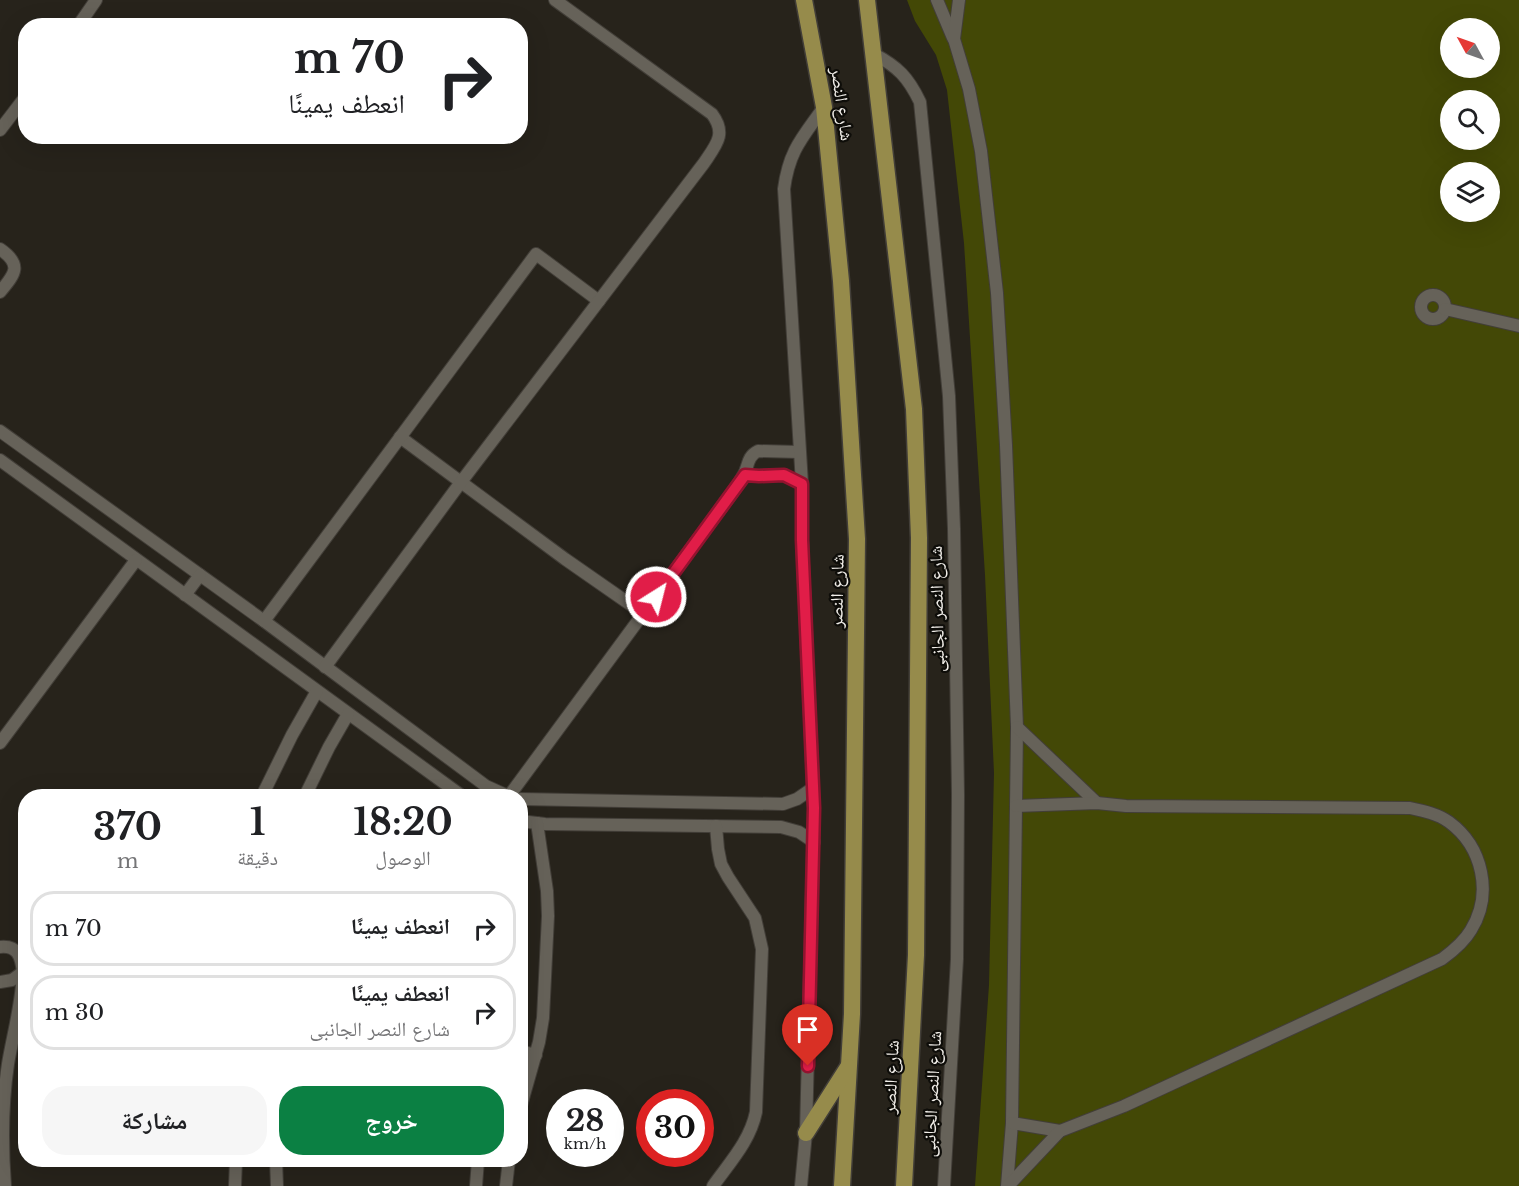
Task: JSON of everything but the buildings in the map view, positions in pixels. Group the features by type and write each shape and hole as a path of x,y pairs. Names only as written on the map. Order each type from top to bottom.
{"main road":[{"name":"شارع النصر","path":"804,0 824,106 842,293 856,539 852,1014 842,1186"},
{"name":"شارع النصر","path":"867,0 914,409 919,538 916,955 904,1186"},
{"path":"806,1133 849,1066"}],"street":[{"path":"84,18 96,0"},
{"path":"325,667 461,482 709,156 719,138 719,123 702,105 646,68 555,0"},
{"path":"937,0 954,39 969,88 981,151 997,293 1006,445 1017,727 1012,1123 1007,1186"},
{"path":"954,39 959,0"},
{"name":"شارع النصر الجانبى","path":"874,54 894,65 910,81 920,102 949,396 954,529 958,795 957,959 944,1186"},
{"path":"0,130 18,106"},
{"path":"801,1186 806,1133 814,842 802,540 802,484 784,189 787,166 795,147 824,106"},
{"path":"0,249 11,258 15,268 13,277 0,292"},
{"path":"264,621 536,254 599,301"},
{"path":"1445,309 1519,326"},
{"path":"0,431 493,789"},
{"path":"400,437 644,614"},
{"path":"513,789 745,475 747,462 753,454 799,452"},
{"path":"0,460 452,789"},
{"path":"745,475 784,475 802,484"},
{"path":"0,743 136,560"},
{"path":"185,595 200,575"},
{"path":"265,789 317,691"},
{"path":"308,789 348,714"},
{"path":"1017,727 1097,803"},
{"path":"528,799 783,804 797,800 813,788"},
{"path":"733,803 733,826"},
{"path":"1007,1186 1060,1131 1124,1106 1442,959 1458,947 1471,931 1480,912 1483,892 1482,872 1475,852 1464,835 1449,821 1430,812 1410,808 1126,806 1097,803 1016,806"},
{"path":"528,822 781,828 799,832 814,842"},
{"path":"528,1082 543,1018 548,916 547,891 537,823"},
{"path":"713,1186 746,1141 753,1127 756,1112 762,949 755,918 722,864 717,849 716,826"},
{"path":"2,945 18,953"},
{"path":"0,982 12,980 18,976"},
{"path":"5,1186 4,1108 18,1003"},
{"path":"528,1054 536,1055"},
{"path":"1012,1123 1060,1131"},
{"path":"235,1186 236,1167"},
{"path":"276,1167 277,1186"},
{"path":"476,1186 477,1167"},
{"path":"506,1186 508,1167"}],"green space":[{"path":"907,0 1519,0 1519,1186 975,1186 989,985 994,773 985,575 964,243 947,90 936,55 915,21"}],"route":[{"path":"656,597 745,475 784,475 802,484 802,540 814,808 808,1066"}]}
